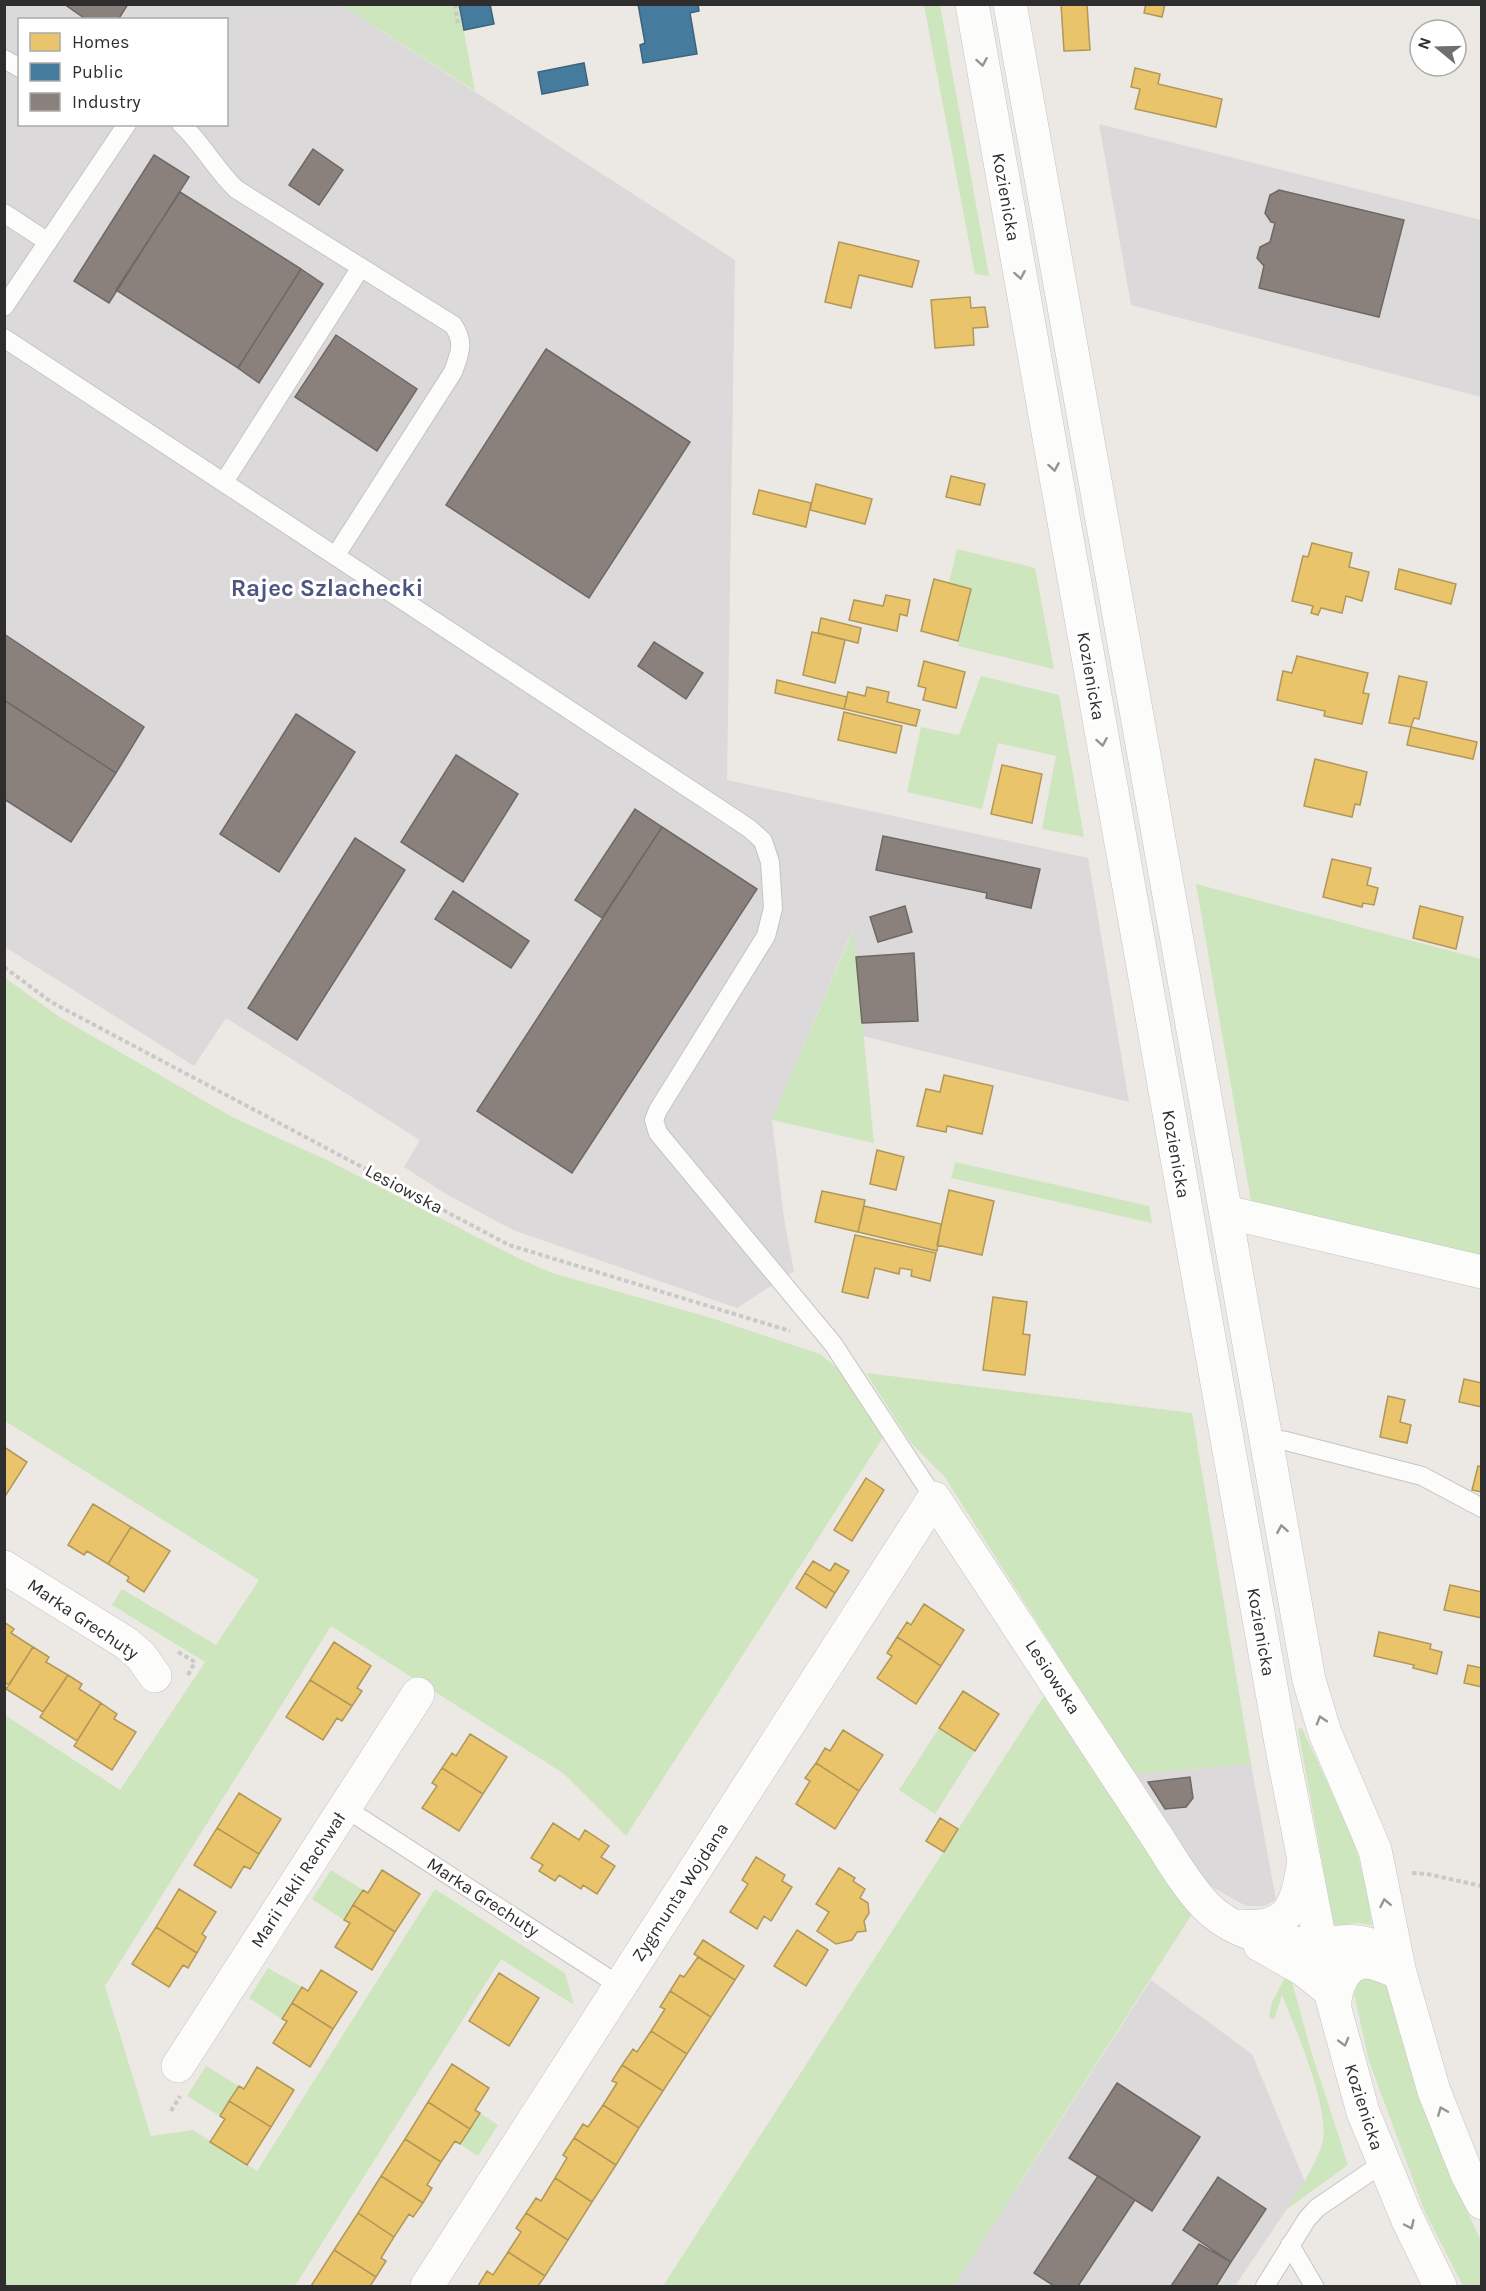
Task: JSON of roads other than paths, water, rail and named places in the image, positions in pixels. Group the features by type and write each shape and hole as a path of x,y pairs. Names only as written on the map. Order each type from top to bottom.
{"main road":[{"name":"Kozienicka","path":"972,4 1144,978 1320,1944 1332,2000 1363,2112 1383,2163 1440,2286"},
{"name":"Kozienicka","path":"1010,4 1309,1680 1325,1732 1375,1850 1400,1973 1434,2091 1469,2154 1482,2203"},
{"path":"1226,1212 1482,1272"},
{"name":"Lesiowska","path":"934,1498 1191,1889 1206,1906 1219,1916 1265,1939 1292,1944 1361,1941 1387,1953 1400,1973"},
{"name":"Zygmunta Wojdana","path":"427,2286 934,1498"},
{"name":"Marka Grechuty","path":"4,1567 126,1643 141,1656 155,1676"},
{"name":"Marii Tekli Rachwał","path":"181,2078 345,1808 418,1694"},
{"path":"1236,1925 1258,1928 1272,1925 1285,1916 1299,1888 1304,1861"},
{"path":"1236,1925 1261,1946 1304,1970 1332,2000 1340,1980 1352,1967 1365,1962 1381,1965 1400,1973"}],"lane":[{"path":"4,59 18,67"},
{"path":"4,307 126,126"},
{"path":"183,126 194,136 220,174 236,189 453,324 461,336 453,372 336,555"},
{"path":"4,213 48,242"},
{"path":"224,482 361,267"},
{"name":"Lesiowska","path":"4,338 742,823 763,841 770,862 773,908 766,936 654,1120 658,1133 833,1344 934,1498"},
{"path":"1267,1438 1422,1476 1482,1508"},
{"name":"Marka Grechuty","path":"345,1808 620,1986"},
{"path":"1265,2286 1307,2219 1317,2208 1383,2163"},
{"path":"1290,2245 1314,2286"}],"district":[{"name":"Rajec Szlachecki","path":"327,588"}]}
